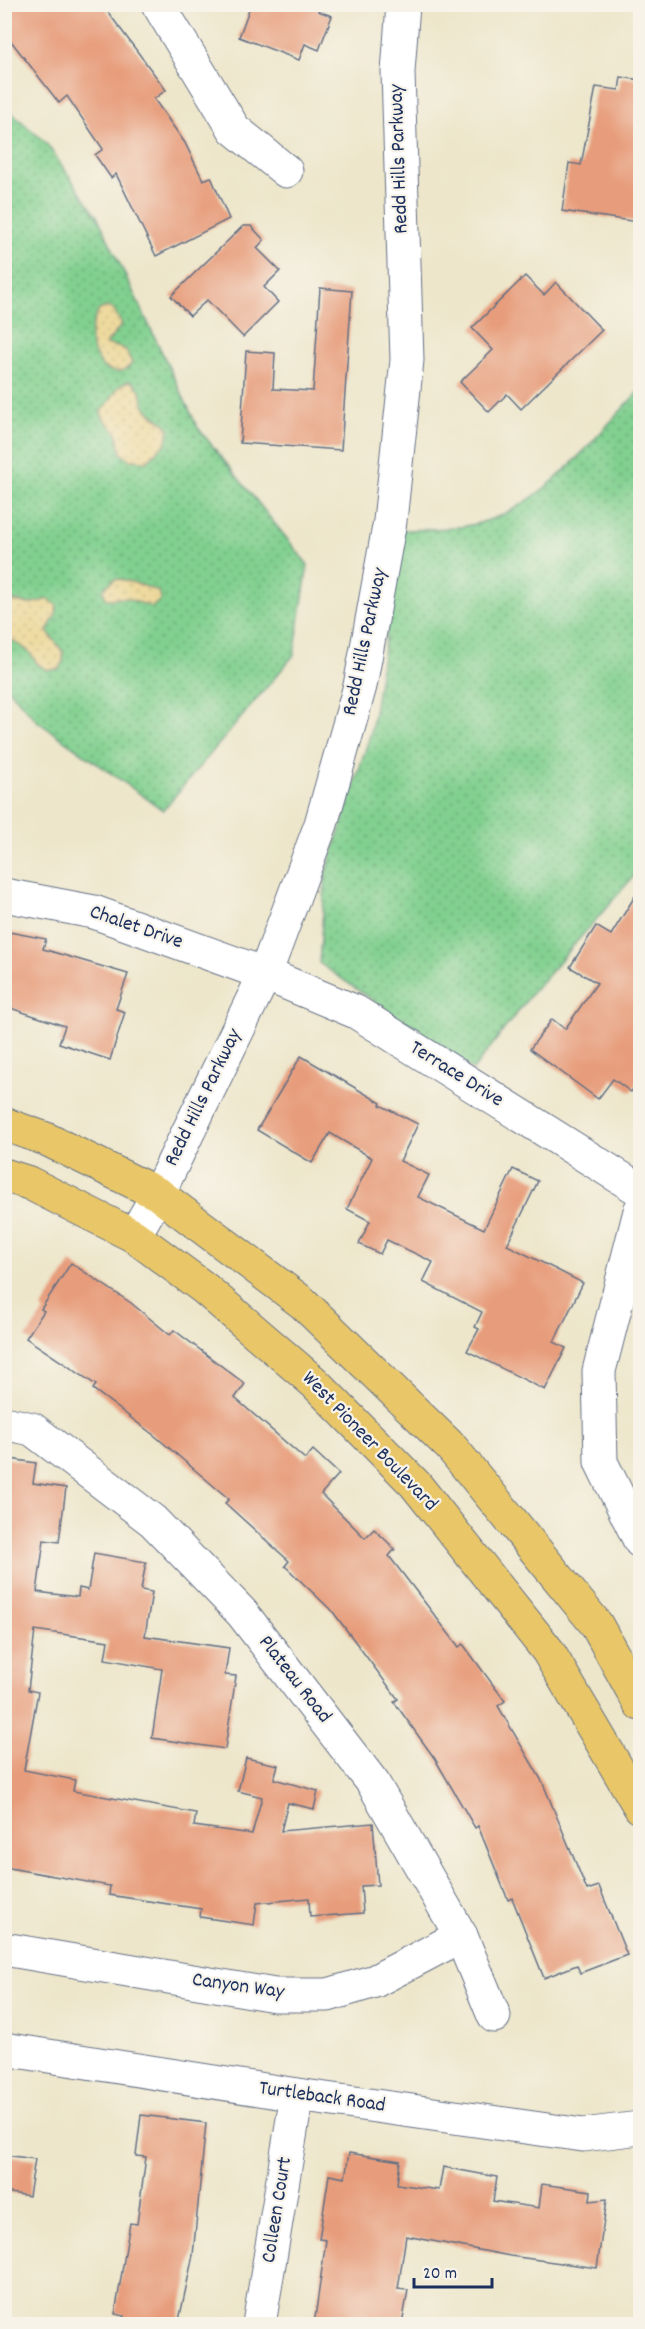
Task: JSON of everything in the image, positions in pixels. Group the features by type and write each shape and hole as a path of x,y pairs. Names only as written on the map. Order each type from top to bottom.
{"main road":[{"path":"4,1124 46,1139 158,1194 303,1303 452,1447 596,1624 640,1704"},
{"name":"West Pioneer Boulevard","path":"4,1175 28,1183 134,1236 204,1288 315,1383 415,1484 548,1651 640,1806"}],"street":[{"path":"158,4 234,129 286,171"},
{"name":"Redd Hills Parkway","path":"134,1236 158,1194 265,974 321,824 360,686 390,521 406,360 398,72 403,4"},
{"name":"Chalet Drive","path":"4,895 94,912 265,974"},
{"name":"Terrace Drive","path":"265,974 356,1012 640,1190"},
{"path":"640,1211 599,1371 601,1462 640,1541"},
{"name":"Plateau Road","path":"4,1423 32,1429 153,1521 242,1614 374,1783 461,1936 494,2016"},
{"name":"Canyon Way","path":"4,1949 275,1995 328,1995 375,1981 461,1936"},
{"name":"Turtleback Road","path":"4,2049 297,2095 583,2135 640,2128"},
{"name":"Colleen Court","path":"259,2325 297,2095"}],"green space":[{"path":"5,107 46,143 97,216 198,428 308,565 294,655 163,810 37,721 5,685"},
{"path":"640,390 640,869 532,993 473,1070 319,963 326,873 371,732 402,530 468,526 512,510 553,481 589,446"}],"sand":[{"path":"106,307 113,309 122,324 106,344 125,349 132,363 119,372 103,367 92,346 92,325 99,310"},
{"path":"130,381 140,391 144,405 149,412 169,429 166,443 147,461 130,460 121,453 117,433 103,418 101,411 120,386"},
{"path":"115,579 159,592 161,599 152,607 126,598 106,599 103,589"},
{"path":"4,599 29,604 49,599 57,606 56,614 47,631 63,652 63,661 59,669 48,670 37,664 27,650 5,636"}],"building":[{"path":"4,4 102,4 166,90 154,99 185,143 203,180 211,177 229,219 156,256 116,174 111,178 95,155 103,149 67,96 59,103 4,32"},
{"path":"251,4 321,4 318,11 332,16 319,50 305,44 299,60 239,37"},
{"path":"621,77 640,80 638,222 562,211 569,163 581,165 596,87 619,90"},
{"path":"243,226 251,226 264,240 257,248 280,271 264,287 278,302 243,337 207,300 190,316 171,296"},
{"path":"525,276 544,295 556,282 602,330 521,409 507,394 489,412 460,382 493,350 472,328"},
{"path":"320,288 352,291 341,450 240,443 246,351 275,353 273,389 313,391"},
{"path":"640,888 640,1079 631,1092 613,1079 598,1099 530,1049 552,1019 565,1029 597,983 570,967 596,926 611,935"},
{"path":"4,931 46,939 43,949 128,974 116,1009 125,1012 110,1060 59,1043 65,1026 4,1006"},
{"path":"301,1056 381,1103 380,1105 418,1124 400,1161 429,1175 418,1197 484,1229 513,1169 538,1181 507,1245 583,1283 554,1342 566,1348 545,1390 467,1351 479,1329 475,1327 482,1312 423,1282 433,1262 387,1240 380,1254 359,1244 370,1221 347,1209 372,1158 330,1133 312,1163 257,1130"},
{"path":"71,1263 131,1303 170,1335 174,1330 245,1384 235,1398 305,1459 313,1450 339,1474 321,1494 365,1538 374,1529 395,1549 389,1556 459,1647 463,1644 505,1701 498,1706 542,1781 587,1890 599,1886 627,1955 580,1973 577,1965 544,1978 512,1898 508,1900 478,1826 475,1828 435,1759 394,1702 398,1699 333,1612 285,1566 289,1561 225,1503 229,1499 155,1436 93,1389 96,1385 26,1338 44,1311 41,1309"},
{"path":"4,1458 36,1463 33,1483 66,1488 59,1542 44,1540 37,1592 78,1597 79,1588 88,1590 94,1553 146,1562 141,1590 152,1592 145,1636 229,1648 225,1675 236,1676 225,1749 152,1738 162,1669 105,1659 108,1641 35,1630 28,1690 38,1692 24,1770 75,1780 73,1791 196,1813 194,1826 252,1834 262,1797 238,1791 246,1758 278,1765 274,1779 318,1791 314,1809 288,1803 281,1831 373,1823 378,1885 361,1886 363,1913 310,1917 309,1898 257,1903 254,1925 200,1917 201,1909 109,1895 110,1886 4,1867"},
{"path":"141,2115 206,2123 193,2255 178,2325 122,2325 124,2316 115,2314 130,2223 137,2224 146,2157 136,2156"},
{"path":"349,2153 400,2161 397,2184 439,2190 443,2167 497,2177 493,2201 539,2208 542,2184 591,2191 590,2201 607,2199 597,2268 510,2256 406,2236 398,2289 408,2290 402,2325 314,2325 326,2240 319,2239 329,2175 345,2178"},
{"path":"4,2155 35,2159 29,2196 4,2192"}]}
